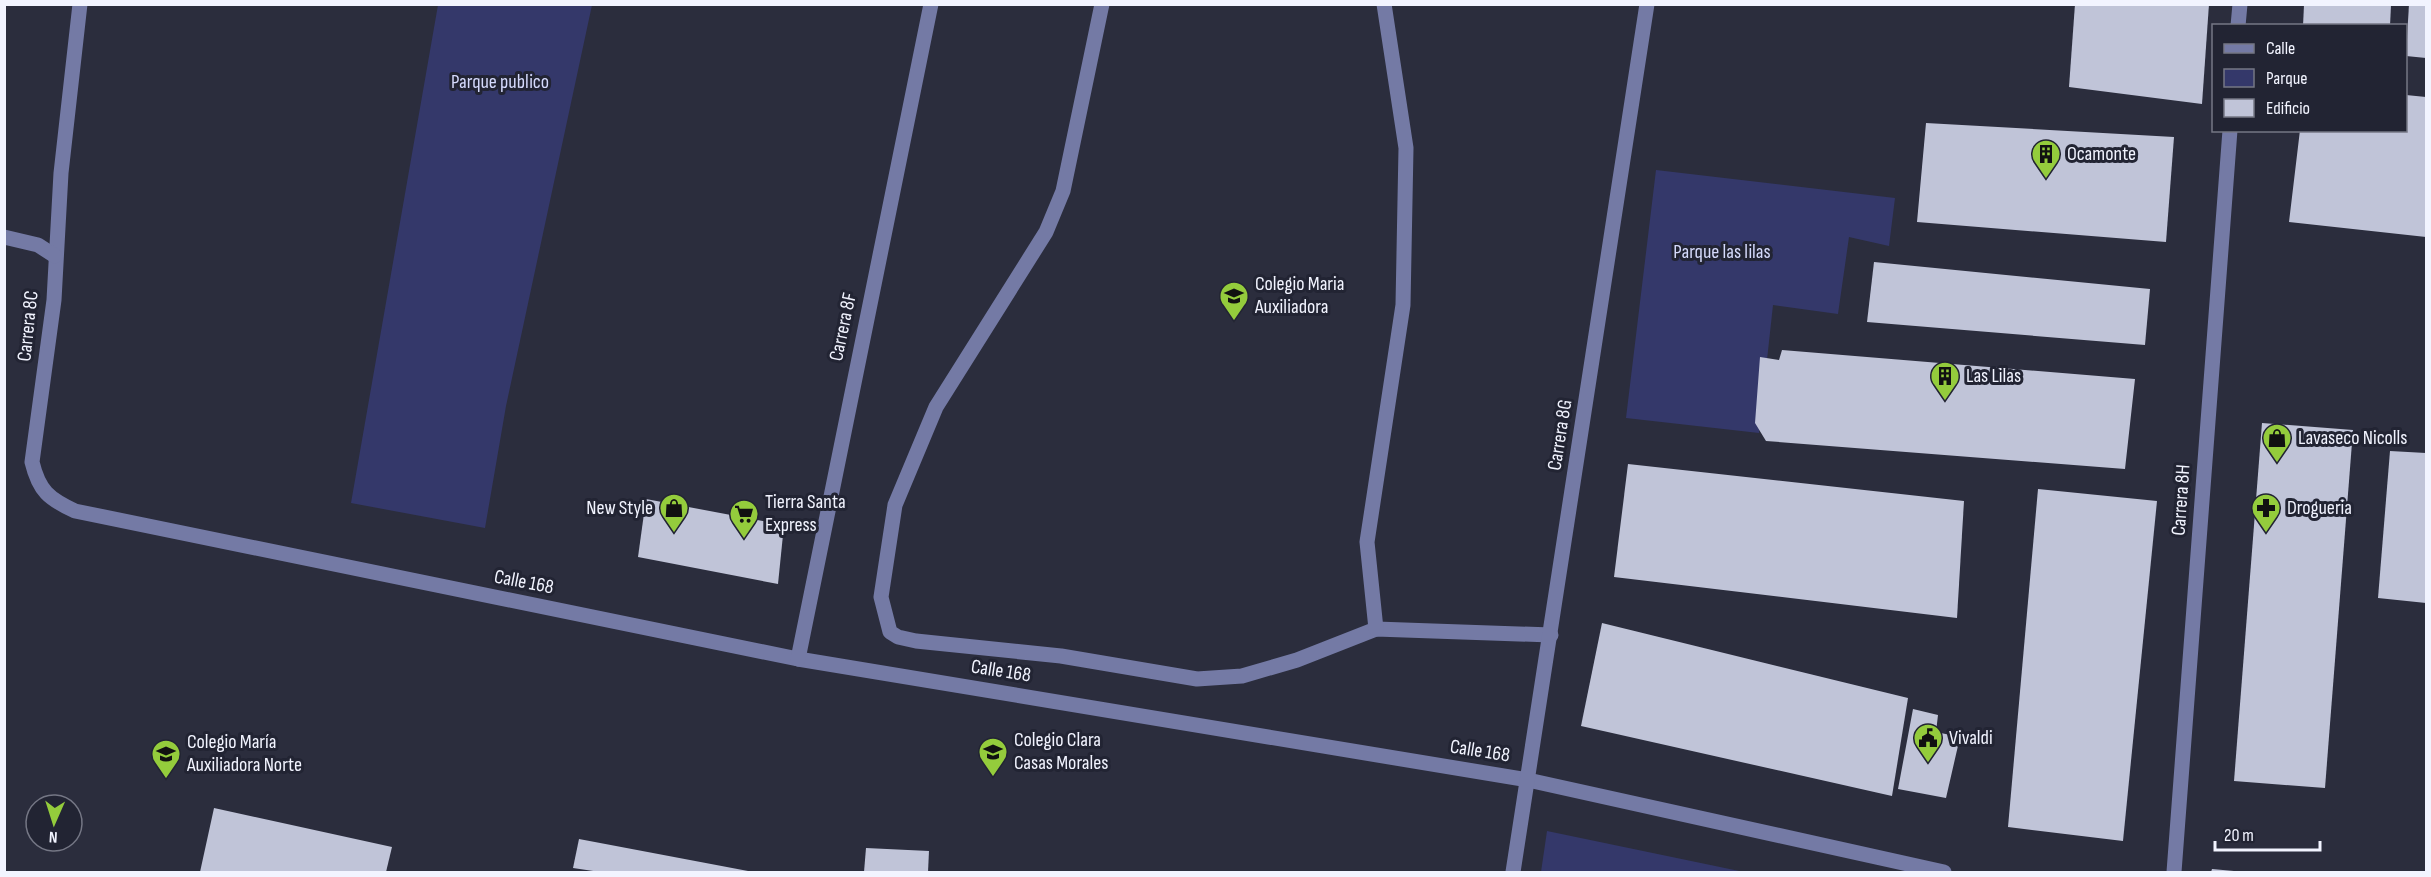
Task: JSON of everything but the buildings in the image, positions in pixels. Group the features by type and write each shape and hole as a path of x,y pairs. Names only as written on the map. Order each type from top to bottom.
{"street":[{"name":"Carrera 8C","path":"53,501 40,486 32,462 54,300 55,256 80,4"},
{"name":"Carrera 8F","path":"798,658 931,4"},
{"path":"1102,4 1063,191 1046,232 936,407 895,505 881,597 890,632 898,637 916,641 1061,656 1197,679 1242,676 1297,660 1376,629 1551,636"},
{"path":"1376,629 1367,542 1403,305 1406,148 1384,4"},
{"name":"Carrera 8G","path":"1513,873 1647,4"},
{"path":"2238,24 2240,4"},
{"name":"Carrera 8H","path":"2174,873 2230,132"},
{"path":"4,237 38,246 55,256"},
{"name":"Calle 168","path":"53,501 75,512 104,519 798,658 1528,780 1944,873"}],"green space":[{"name":"Parque publico","path":"438,5 592,5 506,406 485,528 351,503"},
{"name":"Parque las lilas","path":"1656,170 1895,198 1889,246 1849,237 1838,314 1773,305 1759,433 1626,418"},
{"path":"1547,831 1744,872 1541,872"}],"place":[{"name":"Ocamonte","path":"2046,180"},
{"name":"Colegio Maria Auxiliadora","path":"1234,322"},
{"name":"Las Lilas","path":"1945,402"},
{"name":"Lavaseco Nicolls","path":"2277,464"},
{"name":"New Style","path":"674,534"},
{"name":"Drogueria","path":"2266,534"},
{"name":"Tierra Santa Express","path":"744,540"},
{"name":"Vivaldi","path":"1928,764"},
{"name":"Colegio Clara Casas Morales","path":"993,778"},
{"name":"Colegio María Auxiliadora Norte","path":"166,780"}]}
